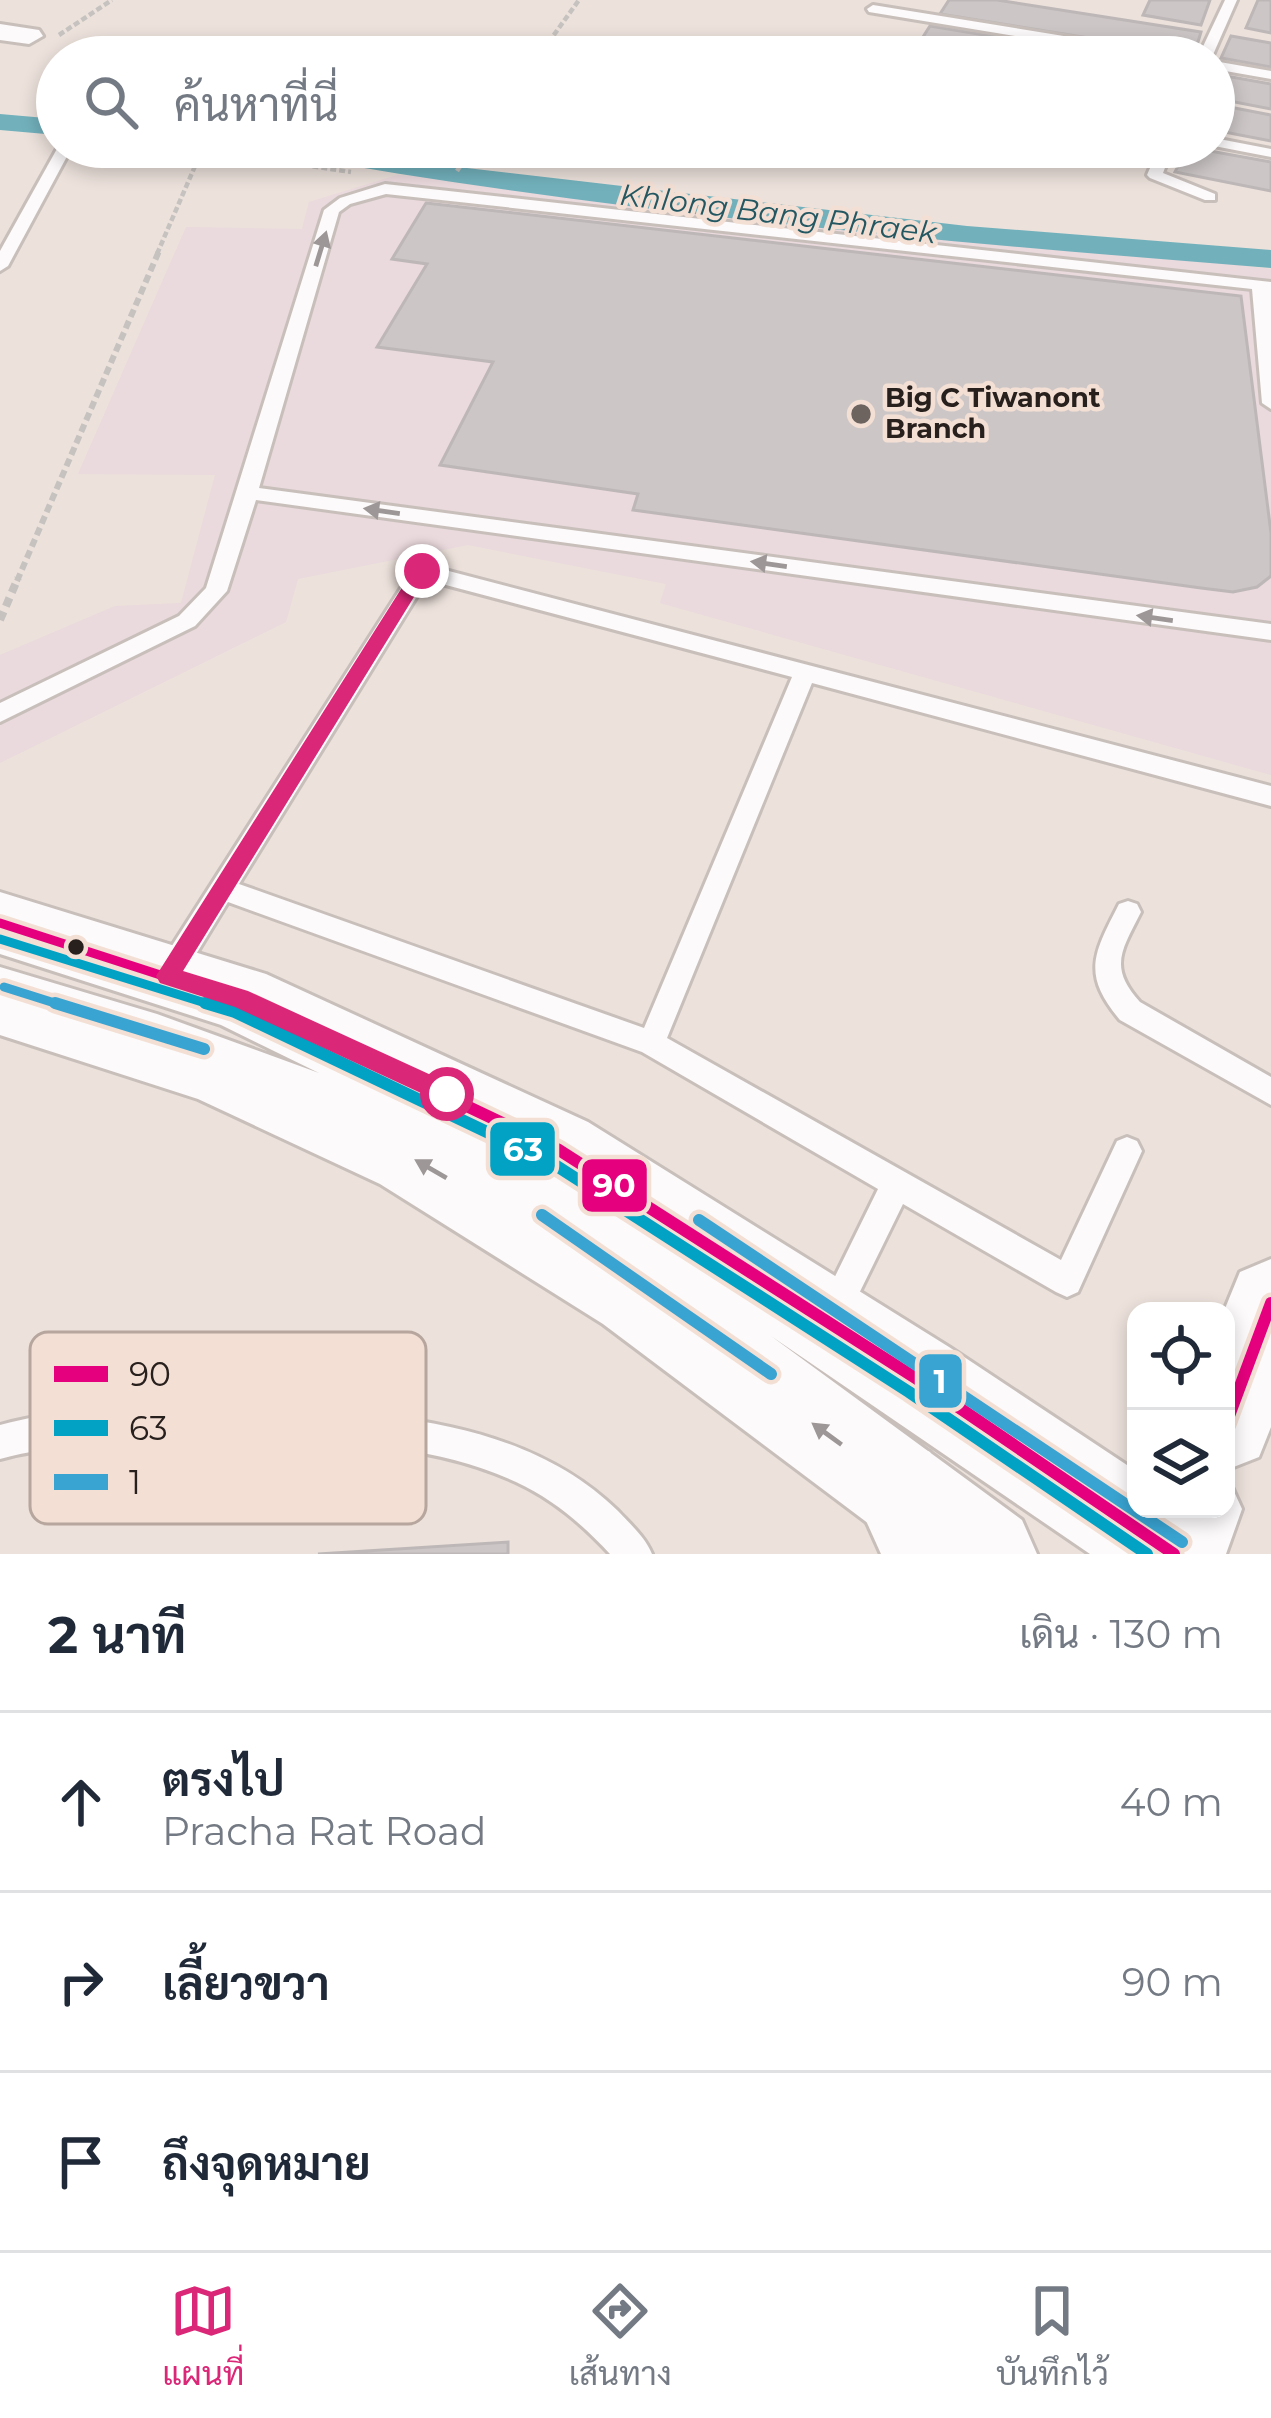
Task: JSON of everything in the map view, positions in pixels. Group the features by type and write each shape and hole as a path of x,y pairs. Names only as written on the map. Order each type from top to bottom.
{"main road":[{"path":"0,923 240,998 560,1150 829,1322 1176,1554 1190,1518"},
{"path":"0,1001 200,1063 405,1154 552,1240 704,1343 914,1520 988,1554"},
{"path":"1231,1410 1271,1305"}],"street":[{"path":"0,32 29,36"}],"lane":[{"path":"1215,36 1231,0"},
{"path":"873,9 1039,36"},
{"path":"1235,68 1271,75"},
{"path":"1235,146 1271,153"},
{"path":"0,266 53,168"},
{"path":"1158,168 1155,175 1210,196"},
{"path":"0,712 187,621 216,591 332,210 345,200 385,189 1266,286 1271,403"},
{"path":"248,493 1271,632"},
{"path":"167,976 422,571 1271,796"},
{"path":"651,1043 805,673"},
{"path":"222,889 651,1043 1067,1281 1127,1151"},
{"path":"1128,912 1104,960 1115,996 1130,1011 1271,1092"},
{"path":"829,1322 897,1184"},
{"path":"0,1442 30,1437"},
{"path":"426,1440 495,1457 566,1490 634,1554"}],"path":[{"path":"553,36 579,0"},
{"path":"0,620 194,168"},
{"path":"324,168 358,173"}],"shaded area":[{"path":"397,175 526,181 1271,269 1271,775 660,603 666,584 468,545 298,579 286,622 0,763 0,655 115,606 181,603 215,475 78,474 186,227 302,229 309,202"}],"building":[{"path":"949,0 997,0 1201,32 1200,36 1076,36 940,14"},
{"path":"1150,0 1210,0 1201,25 1143,15"},
{"path":"1258,0 1271,0 1271,33 1246,28"},
{"path":"930,26 990,36 924,36"},
{"path":"1235,37 1271,43 1271,67 1235,61"},
{"path":"1235,78 1271,84 1271,109 1235,102"},
{"path":"1235,108 1271,115 1271,141 1235,134"},
{"path":"1235,155 1271,162 1271,191 1175,172 1177,168 1235,168"},
{"name":"Big C Tiwanont Branch","path":"426,203 1241,296 1271,533 1271,576 1257,587 1233,592 1201,588 633,510 638,494 440,465 493,362 377,347 427,264 392,259"},
{"path":"508,1542 508,1554 318,1554"}],"waterway":[{"name":"Khlong Bang Phraek","path":"0,122 36,125"},
{"name":"Khlong Bang Phraek","path":"407,168 967,235 1271,259"}],"transit line":[{"name":"90","path":"0,923 240,998 559,1150 917,1379 1174,1554"},
{"name":"63","path":"0,939 235,1012 552,1163 909,1392 1147,1554"},
{"name":"1","path":"4,987 204,1049"},
{"name":"1","path":"542,1215 771,1374"},
{"name":"1","path":"699,1220 1182,1542"},
{"name":"90","path":"1231,1410 1271,1303"}],"place":[{"name":"Big C Tiwanont Branch","path":"861,414"}],"route":[{"path":"422,571 167,976 240,998 447,1094"}]}
